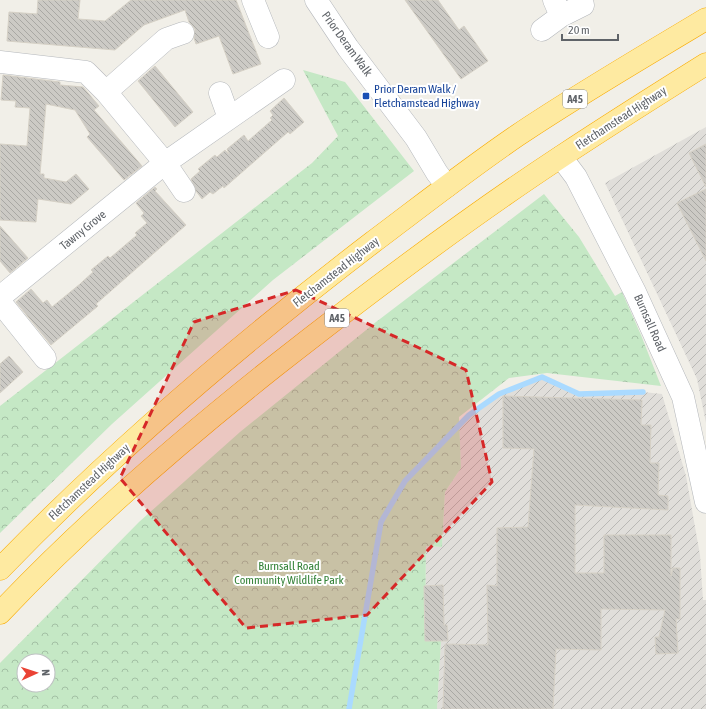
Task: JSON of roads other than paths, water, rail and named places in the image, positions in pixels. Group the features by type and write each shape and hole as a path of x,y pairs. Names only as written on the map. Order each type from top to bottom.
{"highway":[{"name":"Fletchamstead Highway","path":"0,569 40,528 149,425 317,285 518,135 706,19"},
{"name":"Fletchamstead Highway","path":"0,613 35,576 120,494 232,400 337,318 430,248 561,157 706,64"}],"street":[{"path":"253,0 262,30"},
{"name":"Prior Deram Walk","path":"316,0 348,48 416,138 437,173 448,186"},
{"path":"542,30 557,8 583,5"},
{"path":"106,92 166,39 183,33"},
{"path":"0,62 86,72 106,92 165,163 184,191"},
{"name":"Tawny Grove","path":"0,297 165,163 284,80"},
{"path":"220,93 229,118"},
{"name":"Burnsall Road","path":"561,157 576,177 636,292 683,397 706,502"},
{"path":"0,302 45,358"}],"waterway":[{"path":"349,709 381,522 405,481 469,415 499,394 542,377 579,394 643,392"}],"place":[{"name":"Prior Deram Walk / Fletchamstead Highway","path":"366,96"}],"park label":[{"name":"Burnsall Road Community Wildlife Park","path":"289,573"}]}
